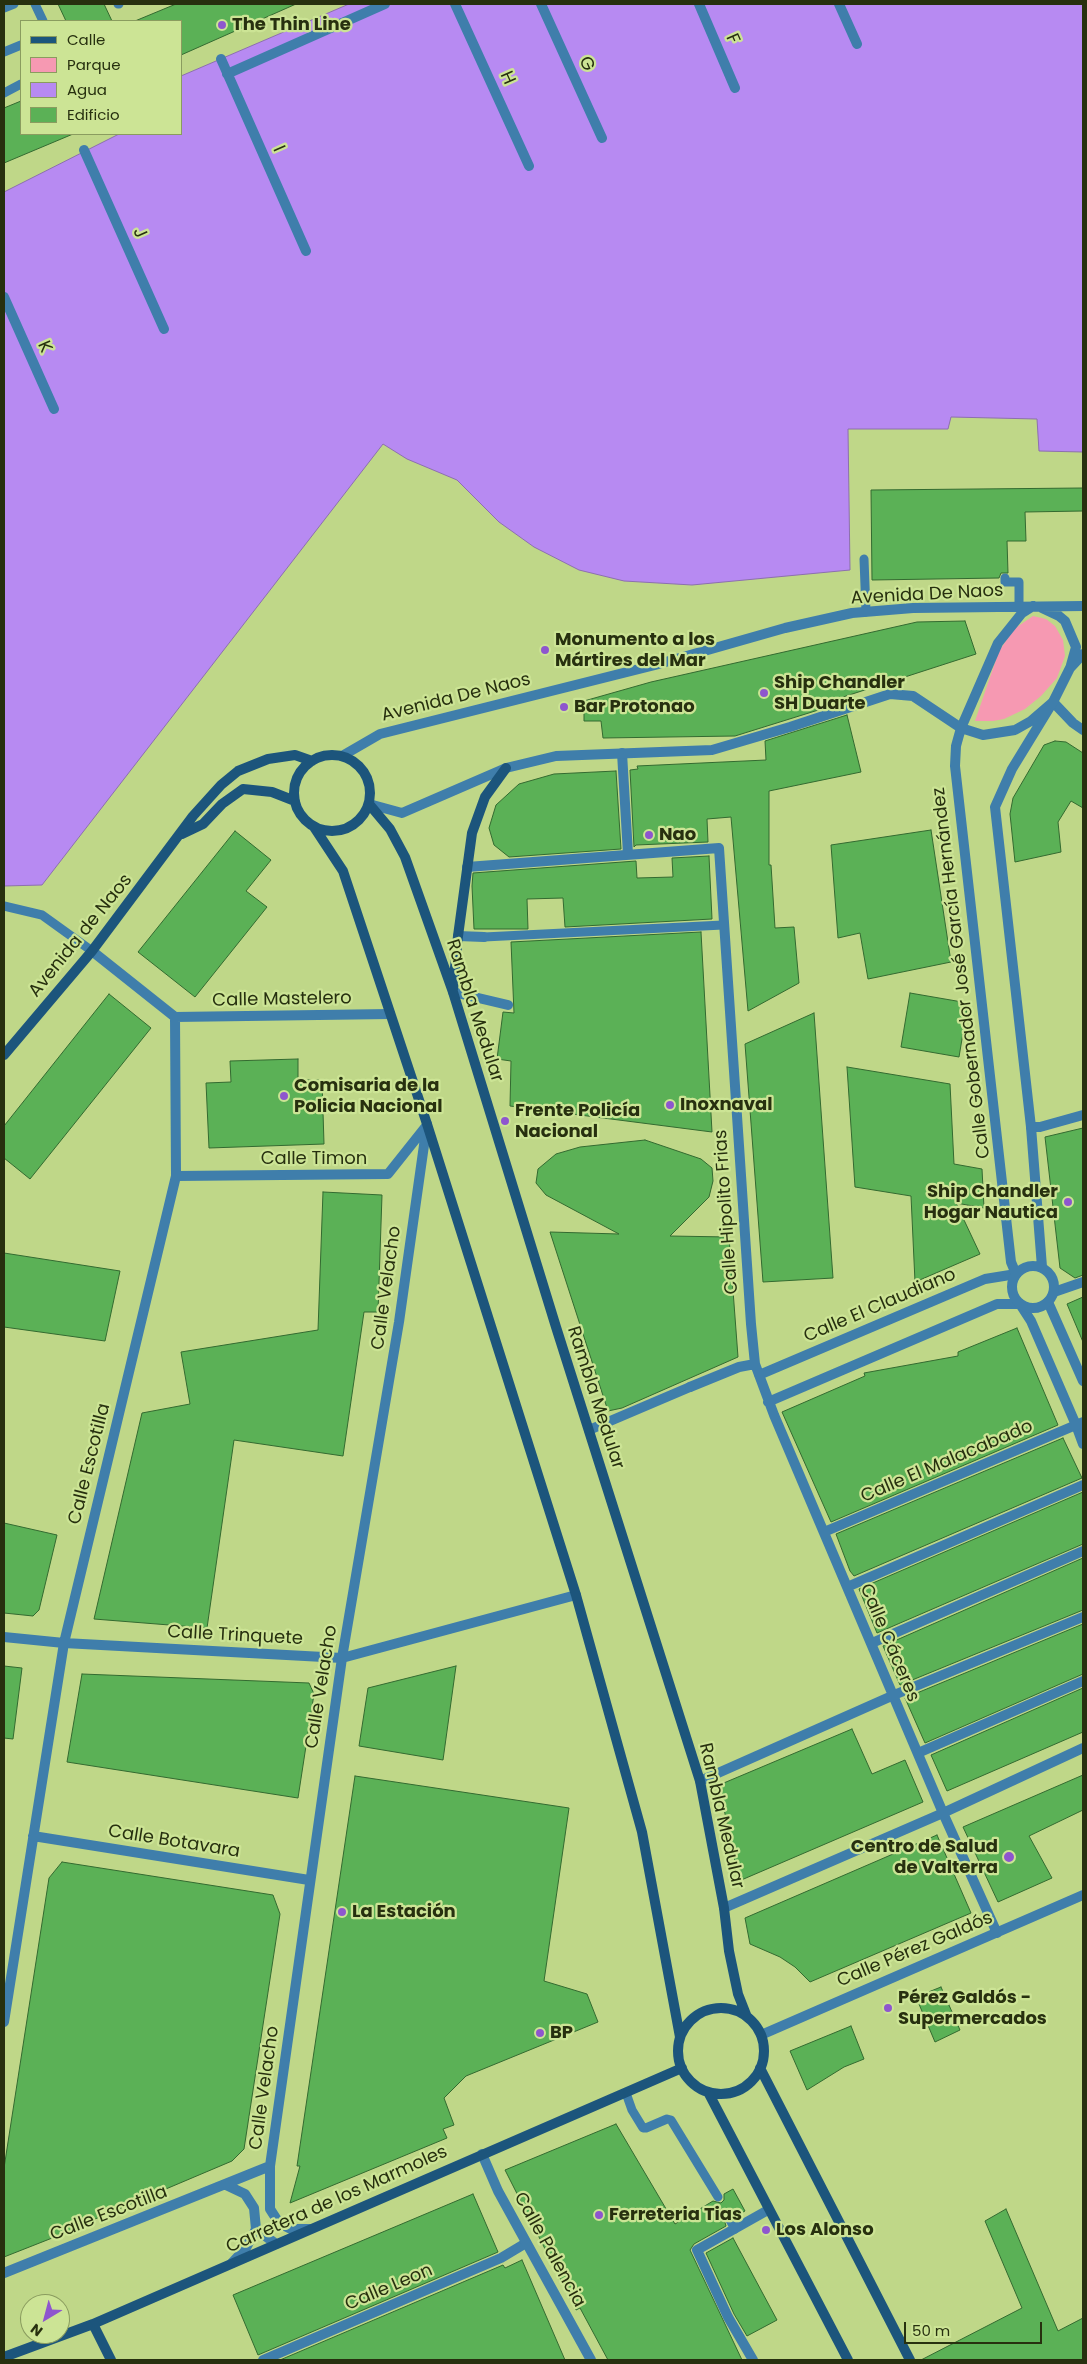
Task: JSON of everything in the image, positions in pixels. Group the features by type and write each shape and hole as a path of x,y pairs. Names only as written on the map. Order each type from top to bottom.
{"main road":[{"path":"314,827 336,831 345,829 362,816 369,804 371,790 368,778 358,766 342,756 329,754 312,761 301,770 293,789 295,801 302,817 314,827 343,871 427,1124 576,1595 642,1832 680,2037"},
{"name":"Avenida de Naos","path":"4,1055 92,951 193,816 221,785 238,771 268,759 295,755 312,761"},
{"path":"453,992 458,936 472,833 485,796 506,768"},
{"name":"Avenida de Naos","path":"181,834 203,824 222,804 243,789 272,792 295,801"},
{"name":"Rambla Medular","path":"369,804 390,829 405,857 453,992 700,1781 724,1908 729,1951 738,1994 747,2017"},
{"path":"722,2008 735,2010 747,2017 761,2035 764,2046 760,2068 754,2079 738,2090 720,2094 708,2092 692,2082 682,2068 678,2047 680,2037 687,2025 696,2016 708,2010 722,2008"},
{"name":"Carretera de los Marmoles","path":"4,2357 92,2324 682,2068"},
{"path":"760,2068 910,2360"},
{"path":"708,2092 848,2360"},
{"path":"92,2324 111,2360"}],"street":[{"path":"227,74 385,4"},
{"name":"H","path":"456,4 529,166"},
{"name":"G","path":"541,4 602,138"},
{"name":"F","path":"699,4 735,88"},
{"path":"839,4 857,44"},
{"name":"I","path":"221,59 306,251"},
{"name":"J","path":"84,150 164,329"},
{"name":"K","path":"4,297 54,409"},
{"path":"1037,606 1059,616 1065,621 1076,647 1070,668 1053,702 1012,769 995,807 1031,1126 1042,1268"},
{"name":"Calle Gobernador José García Hernández","path":"1016,1274 1011,1262 960,830 955,766 956,746 961,728 998,643 1022,613 1037,606"},
{"name":"Avenida De Naos","path":"342,756 380,734 655,665 784,628 852,613 913,608 1083,606"},
{"path":"1070,668 1083,654"},
{"path":"369,804 402,813 506,768 556,756 712,750 759,737 890,694 912,696 961,728 983,736 1014,730 1031,721 1053,702"},
{"path":"1053,702 1073,724 1083,730"},
{"path":"467,867 628,854 622,753"},
{"name":"Calle Hipolito Frias","path":"628,854 718,848 751,1333 755,1364"},
{"path":"458,936 484,937"},
{"path":"92,951 175,1017"},
{"path":"453,992 508,1005"},
{"name":"Calle Mastelero","path":"175,1017 390,1014"},
{"name":"Calle Escotilla","path":"4,2022 64,1643 176,1176 175,1017"},
{"path":"1031,1126 1040,1127 1083,1115"},
{"name":"Calle Timon","path":"176,1176 388,1174 427,1124"},
{"name":"Calle Velacho","path":"309,2229 291,2229 278,2223 270,2210 270,2166 309,1880 342,1658 399,1322 427,1124"},
{"path":"768,1402 997,1304 1020,1304 1032,1308 1048,1302 1054,1292 1052,1278 1042,1268 1028,1266 1016,1274 1013,1280 1012,1293 1020,1304 1031,1320 1080,1423 1083,1444"},
{"name":"Calle El Claudiano","path":"759,1375 985,1279 1016,1274"},
{"path":"1054,1292 1083,1282"},
{"path":"1048,1302 1083,1381"},
{"path":"589,1430 739,1367 755,1364"},
{"name":"Calle Cáceres","path":"755,1364 768,1402 943,1813 997,1933"},
{"name":"Calle El Malacabado","path":"824,1532 1080,1423"},
{"path":"847,1587 1083,1485"},
{"path":"872,1643 1083,1550"},
{"name":"Calle Trinquete","path":"4,1637 64,1643 342,1658 576,1595"},
{"path":"700,1781 894,1695 1083,1617"},
{"path":"918,1753 1083,1681"},
{"path":"724,1908 943,1813 1083,1748"},
{"name":"Calle Botavara","path":"34,1836 309,1880"},
{"name":"Calle Pérez Galdós","path":"761,2035 1083,1895"},
{"name":"Calle Palencia","path":"482,2154 498,2191 589,2360"},
{"name":"Calle Escotilla","path":"4,2273 270,2166"},
{"path":"226,2185 245,2194 254,2208 256,2229 246,2248 232,2263"},
{"path":"753,2360 728,2317 697,2250 732,2224 768,2210"},
{"path":"256,2229 276,2244"},
{"name":"Calle Leon","path":"263,2360 501,2258 526,2243"}],"lane":[{"path":"4,8 14,4"},
{"path":"35,4 43,20"},
{"path":"4,52 20,45"},
{"path":"4,92 20,84"},
{"path":"864,559 866,612"},
{"path":"1005,578 1005,582 1019,582 1019,606"},
{"path":"4,906 42,915 92,951"},
{"path":"484,937 723,925"},
{"path":"626,2093 632,2110 643,2128 666,2119 671,2120 718,2197"}],"green space":[{"path":"1033,616 1046,619 1055,626 1063,640 1065,656 1057,678 1041,696 1025,709 1004,719 975,721 999,651 1014,629"}],"water":[{"path":"349,4 1083,4 1083,452 1039,451 1037,419 951,417 948,429 848,429 850,570 692,585 624,581 579,570 534,547 499,522 457,480 407,459 383,444 42,885 4,886 4,192 117,135 182,135 182,76"}],"building":[{"path":"58,4 104,4 112,20 66,20"},
{"path":"176,4 296,4 182,55 182,20 137,20"},
{"path":"20,101 20,135 71,135 4,163 4,108"},
{"path":"1083,488 1083,511 1025,512 1026,541 1007,541 1008,573 1001,573 999,578 872,580 871,490"},
{"path":"965,621 976,654 843,697 844,702 735,736 603,738 601,721 584,721 584,701 651,682 917,622"},
{"path":"847,715 861,772 769,791 769,865 771,865 775,928 794,927 799,983 748,1011 731,817 707,819 708,842 636,845 634,847 630,770 638,769 637,766 766,760 765,741"},
{"path":"1055,741 1066,742 1083,753 1083,808 1071,801 1058,822 1061,852 1015,862 1010,814 1013,798 1044,745"},
{"path":"616,771 621,849 509,857 494,845 489,828 496,805 519,784 554,774"},
{"path":"931,830 951,962 868,979 860,933 838,938 831,845"},
{"path":"235,831 271,860 246,891 267,907 195,997 138,952"},
{"path":"709,856 712,919 565,927 563,898 527,899 528,929 474,929 473,873 636,861 637,878 673,877 672,858"},
{"path":"701,932 712,1132 510,1106 511,1061 497,1059 503,1012 514,1013 511,942"},
{"path":"910,993 968,1003 959,1057 901,1047"},
{"path":"109,994 151,1028 30,1179 4,1158 4,1126"},
{"path":"814,1013 833,1278 763,1282 745,1044"},
{"path":"298,1059 298,1080 322,1080 324,1144 209,1148 206,1083 231,1082 230,1061"},
{"path":"847,1067 950,1084 954,1164 982,1169 984,1208 956,1203 980,1254 915,1282 911,1196 855,1187"},
{"name":"Ship Chandler Hogar Nautica","path":"1083,1128 1083,1275 1075,1278 1060,1268 1045,1137"},
{"path":"645,1140 701,1159 712,1168 713,1181 709,1197 670,1236 729,1237 738,1357 622,1408 608,1411 550,1232 619,1234 546,1195 536,1183 538,1169 556,1154 580,1147"},
{"path":"323,1192 382,1195 378,1312 364,1312 343,1456 234,1440 207,1628 94,1619 142,1413 190,1404 181,1352 318,1330"},
{"path":"4,1253 120,1271 105,1341 4,1327"},
{"path":"1083,1297 1083,1342 1067,1304"},
{"path":"1017,1328 1058,1425 831,1522 782,1412 865,1376 864,1373 958,1356 958,1352"},
{"path":"1063,1438 1082,1478 854,1576 850,1571 836,1534"},
{"path":"1083,1492 1083,1544 877,1633 859,1589"},
{"path":"4,1523 57,1535 39,1610 33,1616 4,1613"},
{"path":"1083,1558 1083,1610 900,1685 883,1646"},
{"path":"1083,1624 1083,1674 925,1743 905,1698"},
{"path":"4,1666 22,1668 13,1739 4,1738"},
{"path":"456,1666 443,1760 359,1746 368,1688"},
{"path":"82,1674 309,1683 314,1694 298,1798 67,1762"},
{"path":"1083,1688 1083,1732 947,1791 931,1755"},
{"path":"852,1729 872,1774 905,1760 923,1802 739,1881 719,1785"},
{"name":"Centro de Salud de Valterra","path":"1083,1775 1083,1810 1029,1836 1052,1878 998,1902 963,1827"},
{"path":"355,1776 569,1808 544,1981 587,1994 598,2022 466,2076 444,2098 454,2125 443,2129 447,2138 290,2203 300,2166 297,2166"},
{"path":"937,1835 971,1913 810,1982 795,1967 780,1957 750,1944 745,1918"},
{"path":"62,1862 273,1895 280,1914 244,2149 232,2161 95,2219 78,2218 75,2229 4,2257 4,2168 49,1878"},
{"path":"941,1987 960,2030 935,2042 916,1997"},
{"path":"851,2026 864,2059 844,2067 807,2090 790,2051"},
{"name":"Ferreteria Tias","path":"616,2124 675,2224 713,2201 721,2203 724,2200 724,2194 733,2189 745,2211 735,2217 731,2214 727,2215 724,2219 726,2226 694,2244 690,2250 742,2360 608,2360 580,2308 576,2310 505,2170"},
{"path":"473,2194 498,2252 258,2355 233,2295"},
{"path":"1006,2209 1058,2331 1083,2318 1083,2360 921,2360 1022,2308 985,2221"},
{"path":"733,2238 777,2320 747,2336 734,2314 706,2253"},
{"path":"522,2260 565,2360 280,2360 503,2265 505,2268"}],"place":[{"name":"The Thin Line","path":"222,25"},
{"name":"Monumento a los Mártires del Mar","path":"545,650"},
{"name":"Ship Chandler SH Duarte","path":"764,693"},
{"name":"Bar Protonao","path":"564,707"},
{"name":"Nao","path":"649,835"},
{"name":"Comisaria de la Policia Nacional","path":"284,1096"},
{"name":"Inoxnaval","path":"670,1105"},
{"name":"Frente Policía Nacional","path":"505,1121"},
{"name":"Ship Chandler Hogar Nautica","path":"1068,1202"},
{"name":"Centro de Salud de Valterra","path":"1009,1857"},
{"name":"La Estación","path":"342,1912"},
{"name":"Pérez Galdós - Supermercados","path":"888,2008"},
{"name":"BP","path":"540,2033"},
{"name":"Ferreteria Tias","path":"599,2215"},
{"name":"Los Alonso","path":"766,2230"}]}
